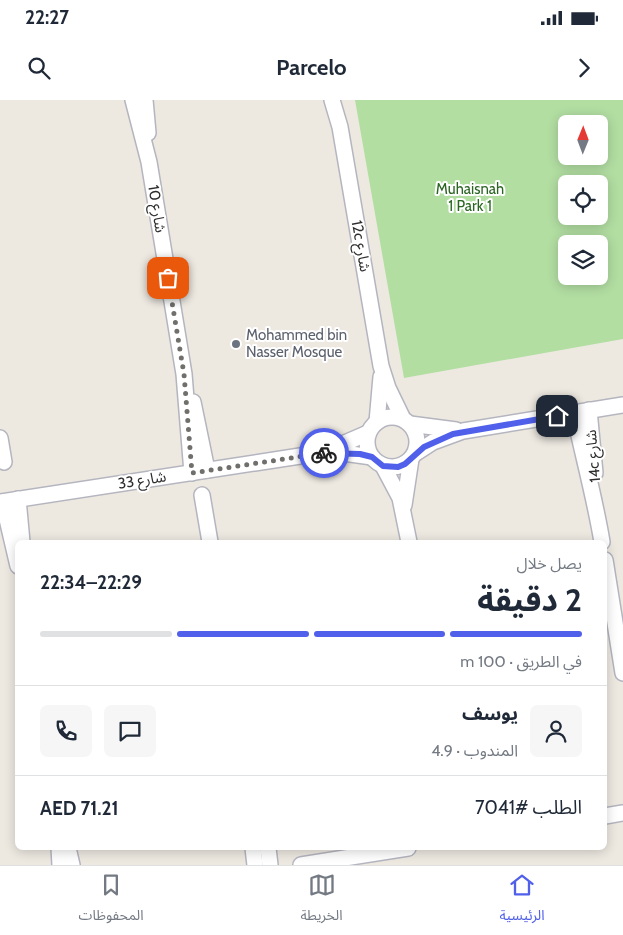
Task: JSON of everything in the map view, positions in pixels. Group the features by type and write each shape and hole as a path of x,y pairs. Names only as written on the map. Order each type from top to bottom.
{"street":[{"name":"شارع 10","path":"133,100 149,162 184,374 192,473"},
{"name":"شارع 10","path":"145,100 149,162"},
{"name":"12c شارع","path":"332,100 340,127 381,366 388,388 407,422"},
{"name":"12c شارع","path":"340,100 340,127"},
{"name":"12c شارع","path":"372,428 381,388 381,366"},
{"name":"شارع 10","path":"184,374 195,412 207,470"},
{"path":"377,461 398,467 433,442 463,431 623,405"},
{"name":"14c شارع","path":"582,412 585,465 596,502 602,540"},
{"path":"409,540 404,510 395,487 366,442 372,428 394,417 407,422 463,431"},
{"path":"404,510 418,438 407,422"},
{"name":"شارع 33","path":"313,454 341,445 372,428"},
{"path":"0,438 4,462"},
{"name":"شارع 33","path":"7,501 313,454 336,452 377,461"},
{"path":"202,495 210,540"},
{"path":"7,501 21,540"},
{"path":"7,501 15,548"},
{"path":"607,573 623,673"},
{"path":"607,816 623,813"},
{"path":"59,850 60,865"},
{"path":"68,850 72,865"},
{"path":"253,850 255,865"},
{"path":"268,850 270,865"},
{"path":"301,865 395,850"}],"green space":[{"name":"Muhaisnah 1 Park 1","path":"355,100 623,100 623,339 404,378"}],"way so far":[{"path":"168,278 184,374 184,394 192,473 324,453"}],"place":[{"name":"Mohammed bin Nasser Mosque","path":"236,344"}],"route":[{"path":"324,453 360,454 372,457 383,466 390,468 398,467 411,460 424,447 453,434 557,416"}]}
